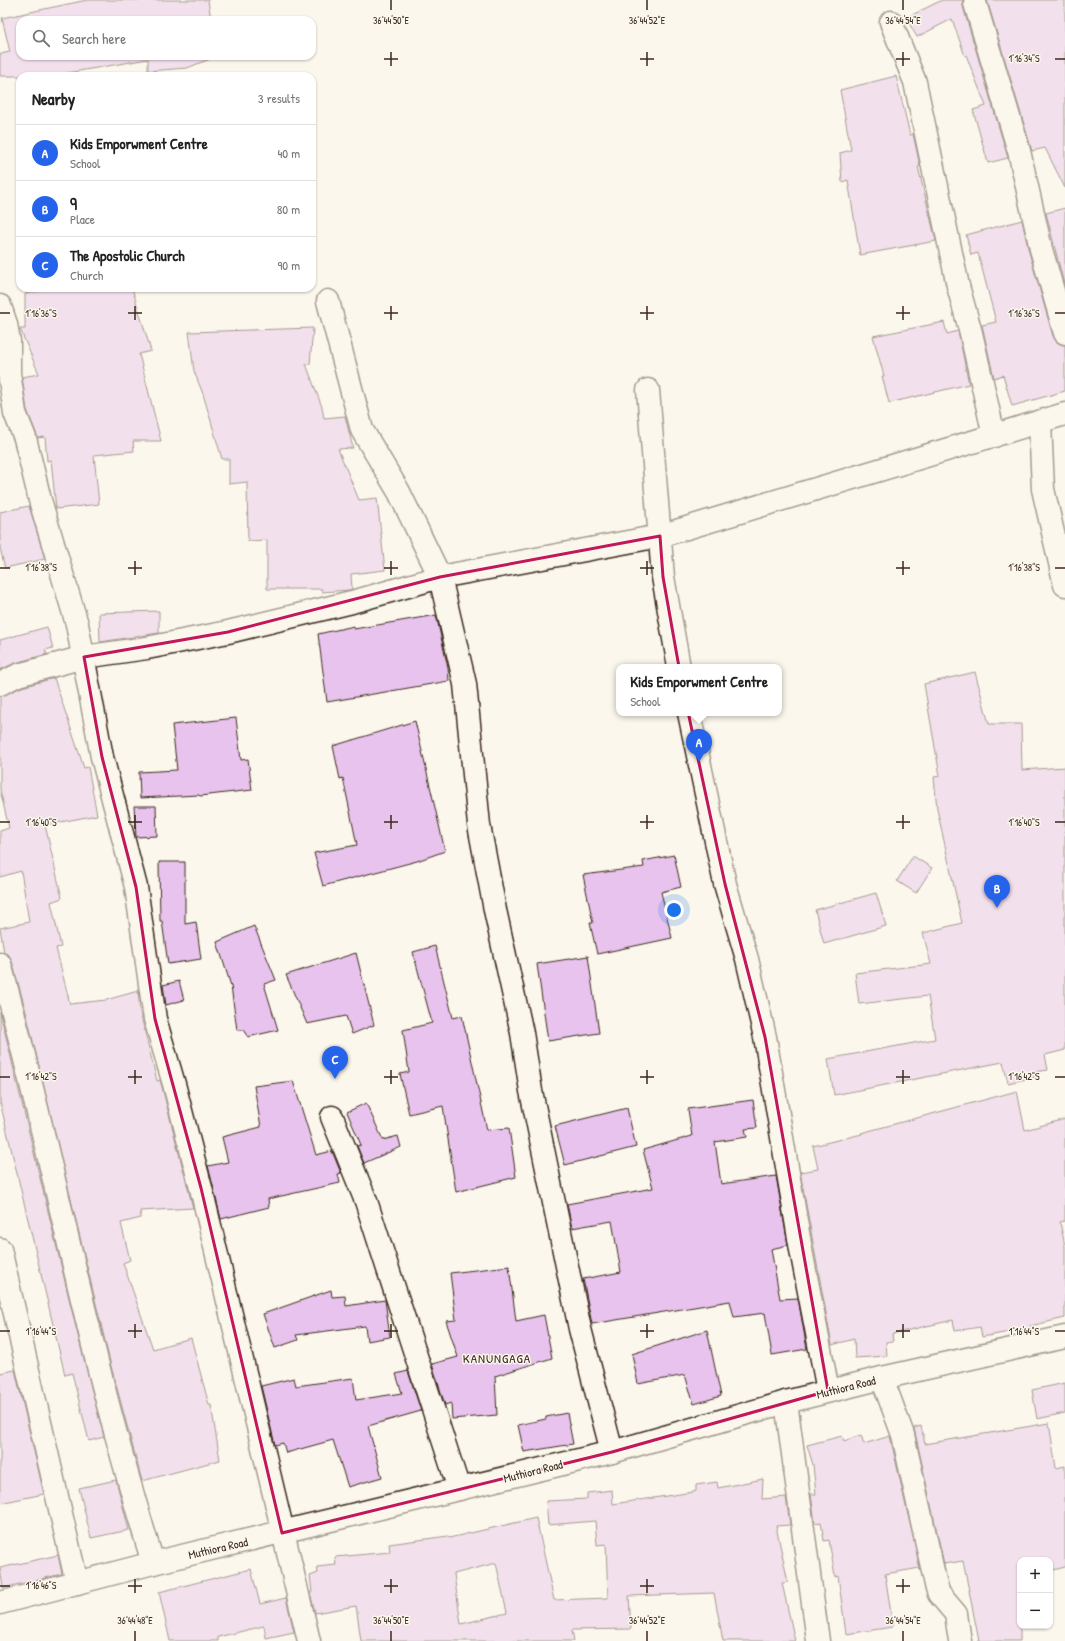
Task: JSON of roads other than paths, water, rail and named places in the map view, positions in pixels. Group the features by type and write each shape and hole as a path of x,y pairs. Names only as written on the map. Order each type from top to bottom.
{"street":[{"path":"975,3 1019,151 1042,248 1065,333"},
{"path":"891,22 915,82 958,286 971,333 994,436"},
{"path":"328,301 362,430 399,492 440,577 465,684 480,825 495,910 522,1033 531,1091 580,1329 612,1452"},
{"path":"0,306 6,324 9,341 9,373 15,412 25,438 40,500 77,624 102,756 136,887 155,1020 174,1084 197,1174 309,1641"},
{"path":"648,390 663,576 678,664"},
{"path":"0,684 18,674 84,657 148,648 228,632 352,602 440,577 660,536 1065,414"},
{"path":"1040,422 1043,490 1065,585"},
{"path":"690,716 725,884 747,960 765,1037 801,1250 828,1391"},
{"path":"0,964 34,1093 92,1342 124,1463 153,1563"},
{"path":"332,1117 366,1201 459,1489"},
{"path":"0,1249 77,1583"},
{"name":"Muthiora Road","path":"0,1603 153,1563 612,1452 828,1391 1065,1337"},
{"path":"882,1378 903,1435 936,1585 939,1594 956,1614 960,1641"},
{"path":"786,1402 818,1641"}],"place":[{"name":"Kids Emporwment Centre","path":"699,762"},
{"name":"q","path":"997,908"},
{"name":"The Apostolic Church","path":"335,1079"}],"district":[{"name":"KANUNGAGA","path":"497,1358"}]}
